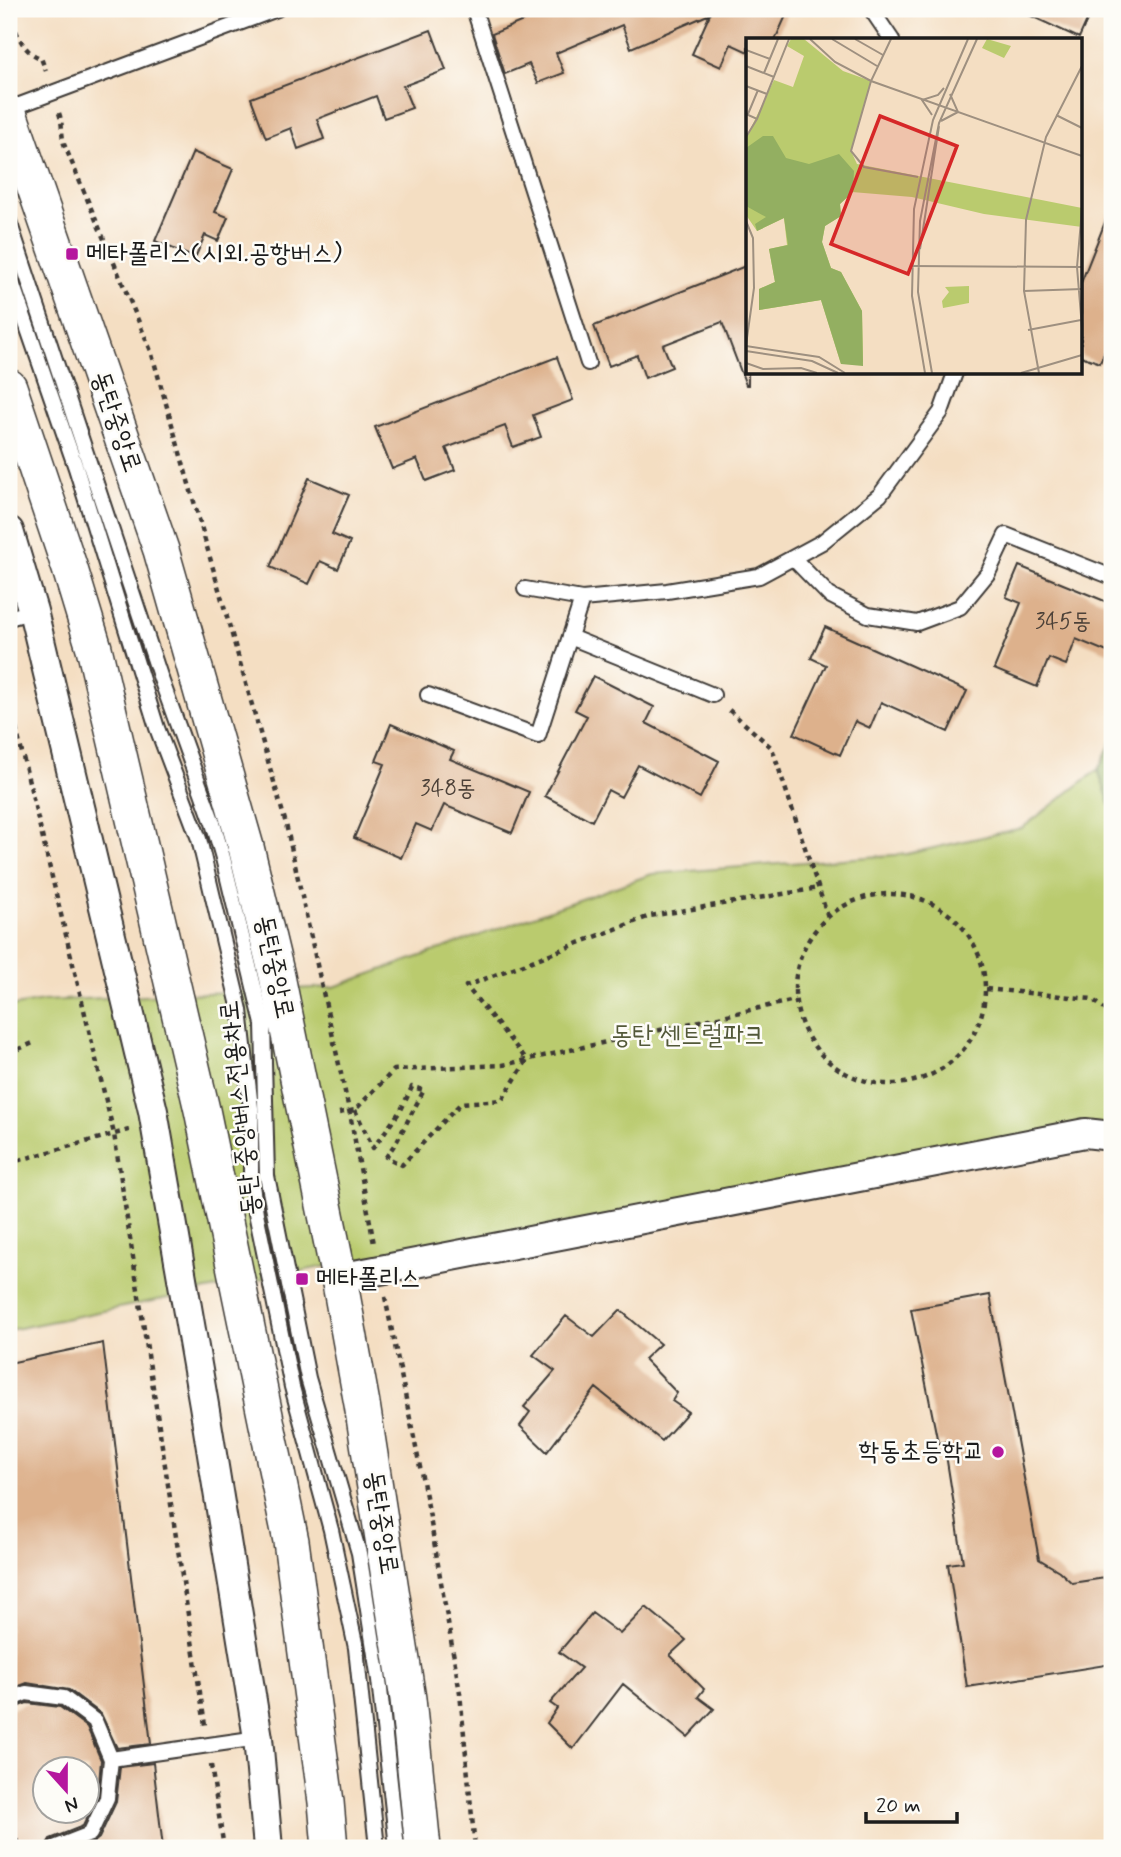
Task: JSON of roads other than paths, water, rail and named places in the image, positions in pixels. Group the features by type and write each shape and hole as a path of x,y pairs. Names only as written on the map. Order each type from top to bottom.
{"street":[{"name":"동탄중앙로","path":"9,111 161,550 246,847 271,950 339,1278 362,1404 408,1699 423,1848"},
{"path":"9,387 94,648 202,1110 291,1541 330,1848"},
{"path":"9,531 21,614 153,1111 258,1738 268,1848"},
{"path":"339,1278 1085,1133 1112,1136"}],"lane":[{"path":"9,111 277,9"},
{"path":"474,9 588,363"},
{"path":"871,9 891,38"},
{"name":"동탄 중앙버스전용차로","path":"9,221 161,679 214,823 263,1024 267,1176 308,1378 359,1553 379,1680 397,1848"},
{"name":"동탄 중앙버스전용차로","path":"9,274 76,468 154,717 199,839 240,1010 251,1108 251,1178 256,1213 292,1387 331,1530 356,1648 377,1848"},
{"path":"526,589 582,599 667,591 759,576 822,542 880,495 940,412 955,374"},
{"path":"793,558 829,595 869,615 917,623 960,607 988,573 1006,535 1112,578"},
{"path":"428,695 538,736 582,599"},
{"path":"570,637 713,695"},
{"path":"9,1700 26,1693 64,1698 94,1721 111,1759 107,1798 90,1834 54,1848"},
{"path":"111,1759 258,1738"}],"place":[{"name":"메타폴리스(시외.공항버스)","path":"72,254"},
{"name":"메타폴리스","path":"302,1279"},
{"name":"학동초등학교","path":"998,1452"}],"park label":[{"name":"동탄 센트럴파크","path":"688,1036"}]}
